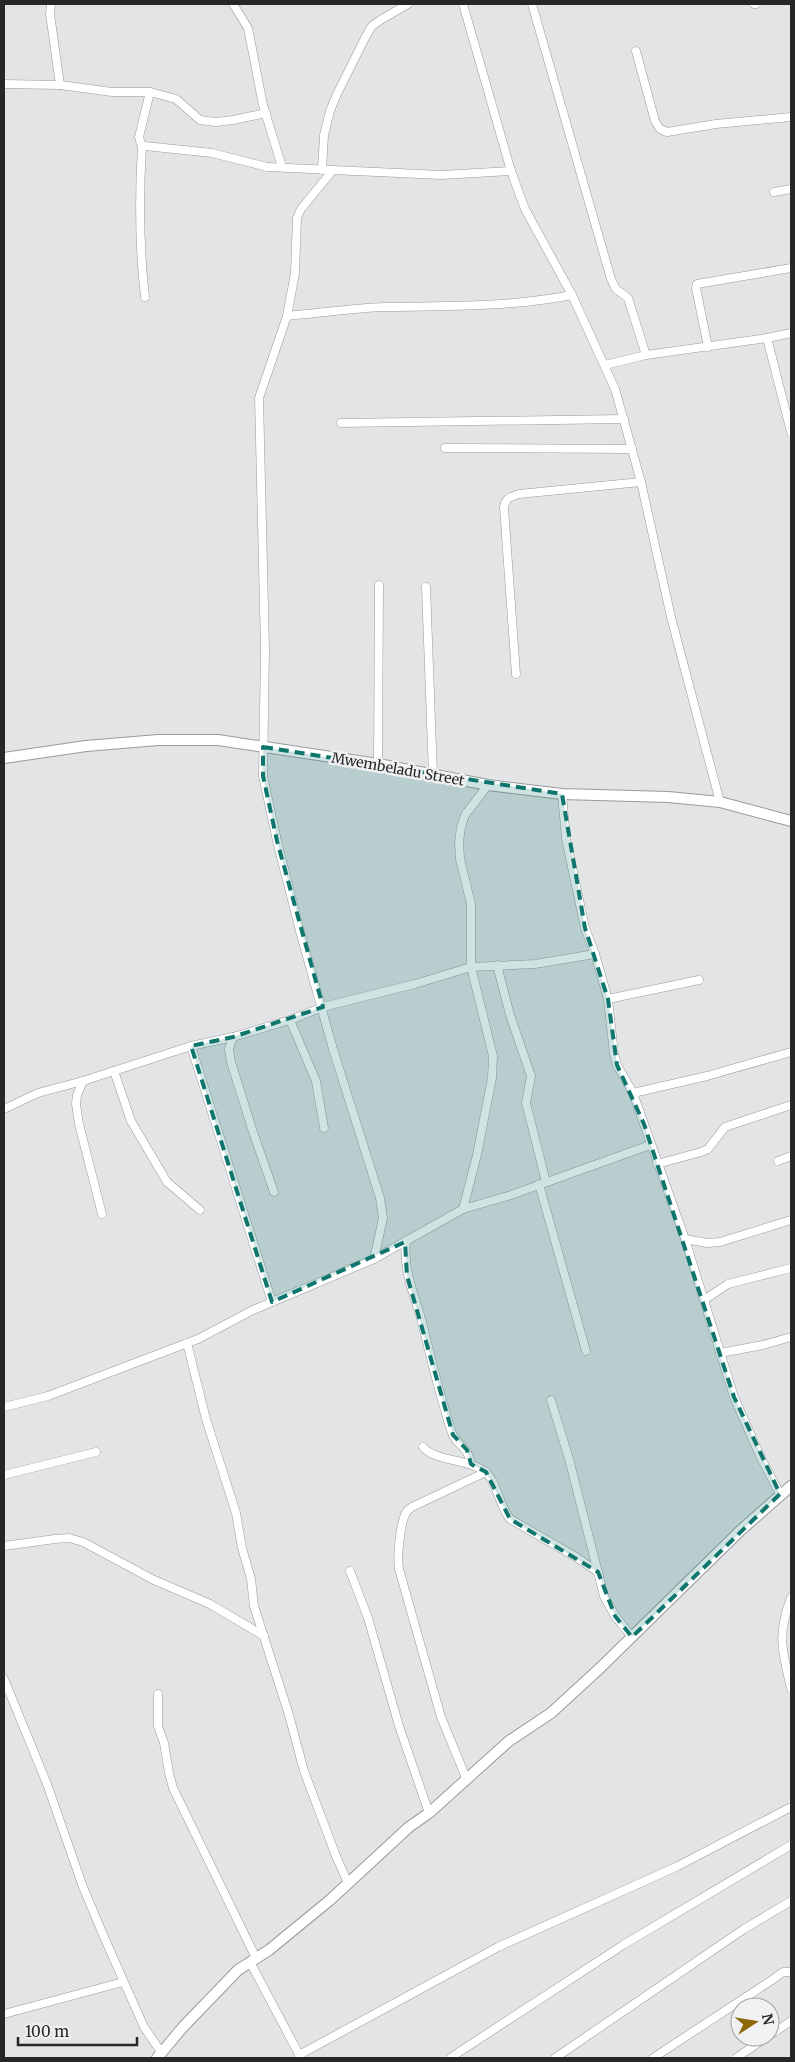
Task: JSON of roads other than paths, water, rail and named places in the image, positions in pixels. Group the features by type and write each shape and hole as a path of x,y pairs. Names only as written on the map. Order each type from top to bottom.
{"street":[{"path":"51,4 50,14 60,85"},
{"path":"234,4 248,28 257,77 282,167"},
{"path":"322,170 324,134 330,112 366,36 372,26 408,4"},
{"path":"463,4 511,171 525,209 572,295 606,365 615,389 641,482 671,617 720,802"},
{"path":"532,4 611,279 616,289 628,298 646,355"},
{"path":"636,51 655,121 660,129 667,132 716,124 791,117"},
{"path":"4,84 60,85 112,92 150,92 176,99 200,120 216,122 266,113"},
{"path":"145,296 140,255 139,198 142,146 139,137 150,92"},
{"path":"142,146 212,152 257,165 322,170 442,176 511,171"},
{"path":"333,170 301,209 298,218 295,273 287,316 262,388 258,410 265,650 263,776 301,935 331,1042 380,1198 383,1218 374,1259"},
{"path":"774,192 791,189"},
{"path":"708,347 696,288 697,284 791,268"},
{"path":"287,316 383,308 492,306 538,302 572,295"},
{"path":"606,365 646,355 791,333"},
{"path":"767,338 791,432"},
{"path":"341,422 624,419"},
{"path":"445,448 632,449"},
{"path":"516,674 504,518 505,501 509,497 519,494 641,482"},
{"path":"378,764 380,585"},
{"path":"426,587 434,775"},
{"name":"Mwembeladu Street","path":"4,758 86,746 158,740 218,740 378,764 488,785 562,794 668,797 720,802 791,822"},
{"path":"463,1209 477,1156 492,1078 494,1056 471,967 471,904 460,860 459,842 460,827 465,815 488,785"},
{"path":"562,794 566,839 583,918 596,954 608,999 614,1054 622,1075 633,1093 685,1239 726,1375 745,1423 780,1494"},
{"path":"4,1108 38,1093 83,1081 191,1046 233,1037 290,1020 322,1007 415,984 471,967 535,964 596,954"},
{"path":"497,965 510,1015 529,1068 531,1082 526,1096 526,1103 543,1183 586,1350"},
{"path":"608,999 699,980"},
{"path":"290,1020 316,1081 324,1128"},
{"path":"233,1037 229,1049 231,1062 274,1192"},
{"path":"191,1046 272,1302"},
{"path":"633,1093 706,1076 791,1052"},
{"path":"114,1071 131,1120 162,1174 167,1182 200,1210"},
{"path":"83,1081 77,1095 76,1104 79,1124 102,1214"},
{"path":"657,1164 708,1149 725,1127 791,1105"},
{"path":"4,1407 48,1396 187,1343 272,1302 374,1259 463,1209 511,1195 650,1145"},
{"path":"778,1161 791,1156"},
{"path":"685,1239 707,1243 720,1242 791,1220"},
{"path":"406,1241 405,1264 407,1276 418,1309 434,1373 453,1435 466,1450 471,1464"},
{"path":"704,1300 728,1284 791,1268"},
{"path":"720,1353 764,1345 791,1337"},
{"path":"187,1343 206,1419 236,1513 242,1548 251,1579 254,1606 304,1771 333,1849 348,1883"},
{"path":"551,1400 581,1505 604,1596 615,1616 632,1637"},
{"path":"423,1447 429,1452 471,1464 486,1472 505,1513 510,1519 598,1572"},
{"path":"4,1475 96,1452"},
{"path":"468,1780 441,1717 399,1569 398,1556 407,1510 486,1472"},
{"path":"4,1679 47,1784 83,1887 123,1982 159,2055 229,1980 299,1926 409,1827 429,1813 468,1780 510,1741 551,1713 735,1536 791,1486"},
{"path":"4,1546 69,1538 84,1542 154,1580 210,1604 264,1636"},
{"path":"350,1572 368,1618 399,1726 429,1813"},
{"path":"791,1598 784,1614 781,1633 791,1688"},
{"path":"158,1694 158,1726 164,1743 173,1788 300,2057 498,1947 678,1866 791,1807"},
{"path":"450,2058 623,1945 791,1845"},
{"path":"555,2058 744,1928 791,1901"},
{"path":"653,2058 783,1972 791,1972"},
{"path":"4,2014 123,1982"},
{"path":"780,2028 791,2021"},
{"path":"736,2058 752,2047"}]}
